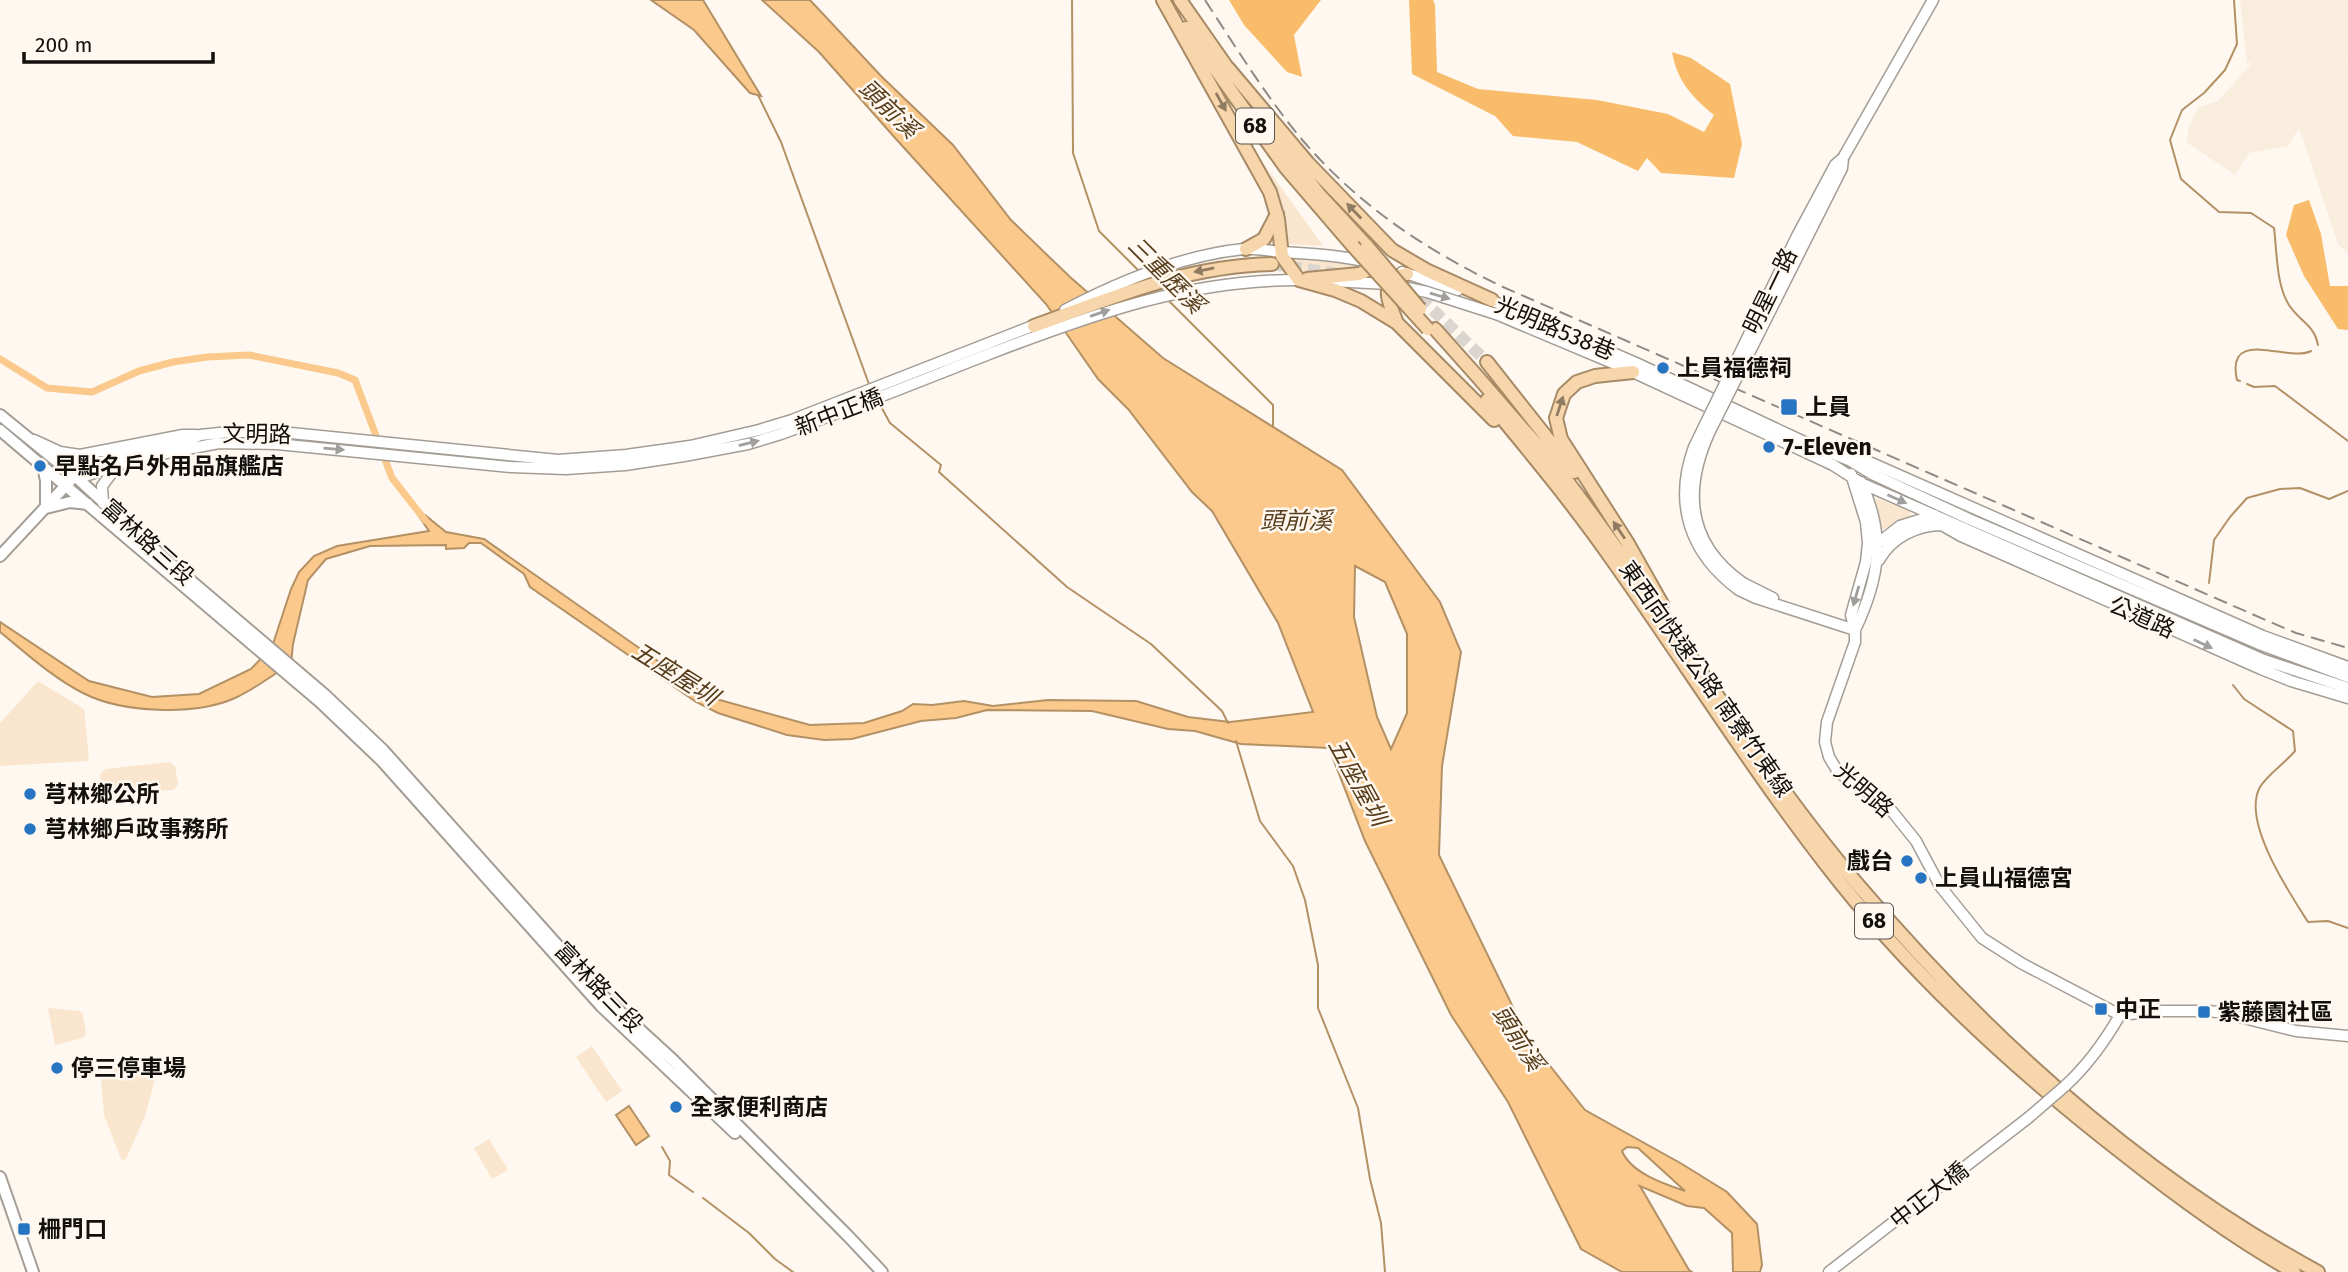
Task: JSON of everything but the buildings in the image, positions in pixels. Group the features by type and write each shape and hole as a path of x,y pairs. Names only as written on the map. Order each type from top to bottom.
{"highway":[{"path":"1164,0 1266,184 1277,213 1282,256 1299,279 1335,290 1397,323 1551,477"},
{"name":"東西向快速公路 南寮竹東線","path":"1164,0 1199,44 1238,104 1286,168 1353,246 1563,475 1823,842 1932,969 2046,1080 2157,1170 2244,1229 2318,1272"},
{"name":"東西向快速公路 南寮竹東線","path":"1180,0 1272,136 1367,246 1551,477 1612,560 1757,772 1826,864 1913,965 1972,1025 2062,1107 2167,1189 2261,1254 2294,1272"},
{"path":"1228,68 1308,163 1392,250 1426,270 1492,300"},
{"path":"1246,249 1264,239 1277,213"},
{"path":"1299,279 1359,274 1380,266 1381,248 1372,229"},
{"path":"1034,326 1167,278 1213,268 1272,264"},
{"path":"1397,323 1387,299 1388,284 1393,277 1407,274"},
{"path":"1487,362 1628,542 1689,653"},
{"path":"1605,510 1562,439 1557,425 1557,410 1564,394 1577,382 1595,376 1633,372"}],"main road":[{"name":"富林路三段","path":"0,415 30,438 71,480 88,504 261,646"},
{"name":"富林路三段","path":"0,430 43,465 71,480 103,503 261,646"},
{"path":"43,465 46,508"},
{"path":"0,556 71,480"},
{"path":"46,508 70,502 88,504"},
{"path":"261,646 322,698"},
{"name":"富林路三段","path":"322,698 426,809 601,1006 711,1109 873,1272"},
{"name":"富林路三段","path":"322,698 383,750 602,995 673,1060 882,1272"},
{"path":"0,1177 33,1272"}],"street":[{"name":"明星一路","path":"1855,630 1756,598 1712,567 1695,539 1685,499 1688,463 1797,236 1835,165 1843,158 1933,0"},
{"name":"光明路538巷","path":"1246,249 1351,258 1492,300 1849,460"},
{"name":"新中正橋","path":"365,447 558,460 604,458 733,437 792,420 1034,326 1123,282 1201,257 1246,249"},
{"name":"光明路538巷","path":"1299,279 1388,284 1427,292 1496,314 1633,372 1810,454 1856,479"},
{"name":"新中正橋","path":"365,447 512,467 566,469 625,465 695,454 748,444 781,434 1130,303 1215,284 1299,279"},
{"name":"文明路","path":"71,480 80,470 116,457 185,442 200,435 281,432 365,447"},
{"path":"30,438 60,452 80,455 183,435 200,435"},
{"name":"文明路","path":"71,480 140,458 232,442 365,447"},
{"name":"光明路","path":"1849,460 1866,522 1868,543 1866,562 1850,615 1856,642 1827,722 1825,742 1829,757 1843,776 1891,810 1916,841 1940,886 1982,938 2021,963 2120,1015"},
{"name":"公道路","path":"1849,460 1867,461 2263,636 2348,667"},
{"name":"公道路","path":"1849,460 1872,474 1955,511 2259,643 2348,677"},
{"path":"103,503 104,480 118,466"},
{"name":"光明路","path":"1855,630 1875,570 1879,543 1871,506 1856,479"},
{"name":"公道路","path":"1856,479 2264,660 2348,688"},
{"name":"公道路","path":"1866,562 1879,543 1900,526 1934,515 1973,509"},
{"path":"1934,515 1940,524"},
{"name":"公道路","path":"1875,570 1884,551 1912,531 1940,524 1965,527"},
{"name":"公道路","path":"1940,524 2015,561 2261,669 2348,698"},
{"path":"2120,1015 2159,1011 2217,1012 2296,1031 2348,1036"},
{"name":"中正大橋","path":"1829,1272 2066,1086 2103,1044 2120,1015"}],"shaded area":[{"path":"1229,0 1321,0 1294,35 1302,77 1287,72 1244,25"},
{"path":"1409,0 1433,0 1435,5 1437,72 1478,89 1597,100 1668,114 1704,132 1714,115 1687,88 1678,72 1672,52 1691,58 1730,84 1742,144 1734,178 1661,173 1647,158 1638,171 1577,142 1513,136 1495,116 1412,74"},
{"path":"2240,0 2348,0 2348,60 2341,60 2348,61 2348,254 2338,244 2299,128 2288,146 2249,153 2235,175 2186,142 2190,124 2199,107 2218,101 2252,63 2247,63"},
{"path":"1246,139 1323,246 1286,244"},
{"path":"2309,200 2321,234 2330,286 2348,286 2348,330 2338,329 2304,276 2286,235 2294,205"},
{"path":"1288,258 1375,266 1355,271 1302,274"},
{"path":"1876,498 1910,511 1911,515 1882,529 1874,502"},
{"path":"38,681 84,709 89,758 87,761 0,766 0,723"},
{"path":"170,762 175,766 178,784 174,790 107,794 101,791 100,775 105,769"},
{"path":"48,1008 80,1011 86,1034 82,1038 55,1045"},
{"path":"592,1046 622,1091 606,1102 576,1057"},
{"path":"100,1067 157,1072 145,1116 125,1161 121,1159 104,1115"},
{"path":"489,1139 508,1170 492,1179 474,1148"}],"water":[{"path":"651,0 703,0 761,96 750,93 694,30"},
{"name":"頭前溪","path":"762,0 810,0 882,77 953,145 1011,220 1070,277 1163,358 1342,470 1440,602 1461,652 1442,766 1439,855 1528,1038 1585,1110 1727,1192 1757,1224 1762,1265 1760,1272 1733,1272 1732,1233 1704,1208 1687,1206 1640,1186 1692,1272 1622,1272 1581,1249 1508,1102 1451,1015 1365,841 1329,748 1241,744 1195,731 1168,729 1092,711 987,710 956,718 921,721 852,739 824,740 787,735 718,713 696,702 530,587 524,574 481,543 446,549 446,545 370,546 326,559 308,580 291,664 235,698 200,708 159,710 99,700 61,680 0,632 0,622 89,681 152,697 199,694 251,669 272,647 291,589 299,572 314,556 337,546 429,531 418,515 425,515 446,532 484,539 709,697 810,725 864,723 902,711 913,704 932,705 964,701 993,706 1048,700 1136,701 1188,717 1230,722 1313,712 1278,623 1212,511 1192,492 1128,409 1098,379 1046,304 819,52","holes":["1355,566 1385,582 1407,634 1407,713 1391,749 1377,717 1354,617","1627,1147 1638,1148 1685,1191 1658,1181 1633,1166 1622,1151"]},
{"path":"629,1106 649,1136 636,1145 616,1115"}],"waterway":[{"name":"三重歷溪","path":"1072,0 1073,153 1099,231 1140,272"},
{"path":"2234,0 2237,44 2225,70 2204,93 2182,110 2170,140 2181,179 2219,212 2251,213 2274,228 2279,278 2285,297 2293,311 2313,332 2318,345"},
{"path":"758,95 781,142 870,387"},
{"name":"三重歷溪","path":"1169,301 1273,405 1273,427"},
{"path":"2240,381 2237,380 2236,364 2240,354 2249,350 2288,353 2311,351"},
{"path":"0,359 47,388 92,392 139,371 207,357 249,355 338,373 355,380 392,478 425,520"},
{"path":"2247,384 2254,387 2275,386 2348,441"},
{"path":"878,401 890,423 941,465 939,472 1067,587 1151,644 1222,711 1228,723"},
{"path":"2209,583 2214,540 2247,498 2280,489 2300,488 2329,499 2348,491"},
{"path":"2233,685 2244,699 2293,731 2295,751 2263,782 2256,801 2257,818 2270,856 2308,922 2328,921 2348,928"},
{"path":"1236,741 1260,821 1293,866 1305,900 1318,965 1318,1008 1358,1108 1370,1179 1381,1223 1385,1272"},
{"path":"662,1147 670,1161 669,1175 693,1192"},
{"path":"703,1198 749,1233 775,1259 793,1272"}],"tunnel":[{"path":"1272,264 1385,281"},
{"path":"1407,285 1487,362"}],"railway":[{"path":"1205,0 1274,103 1321,160 1344,183 1393,223 1474,273 2268,621 2296,633 2348,648"}],"place":[{"name":"上員福德祠","path":"1663,368"},
{"name":"上員","path":"1789,407"},
{"name":"7-Eleven","path":"1769,447"},
{"name":"早點名戶外用品旗艦店","path":"40,466"},
{"name":"芎林鄉公所","path":"30,794"},
{"name":"芎林鄉戶政事務所","path":"30,829"},
{"name":"戲台","path":"1907,861"},
{"name":"上員山福德宮","path":"1921,878"},
{"name":"中正","path":"2101,1009"},
{"name":"紫藤園社區","path":"2204,1012"},
{"name":"停三停車場","path":"57,1068"},
{"name":"全家便利商店","path":"676,1107"},
{"name":"柵門口","path":"24,1229"}],"water label":[{"name":"五座屋圳","path":"675,674"},
{"name":"五座屋圳","path":"1358,782"}]}
